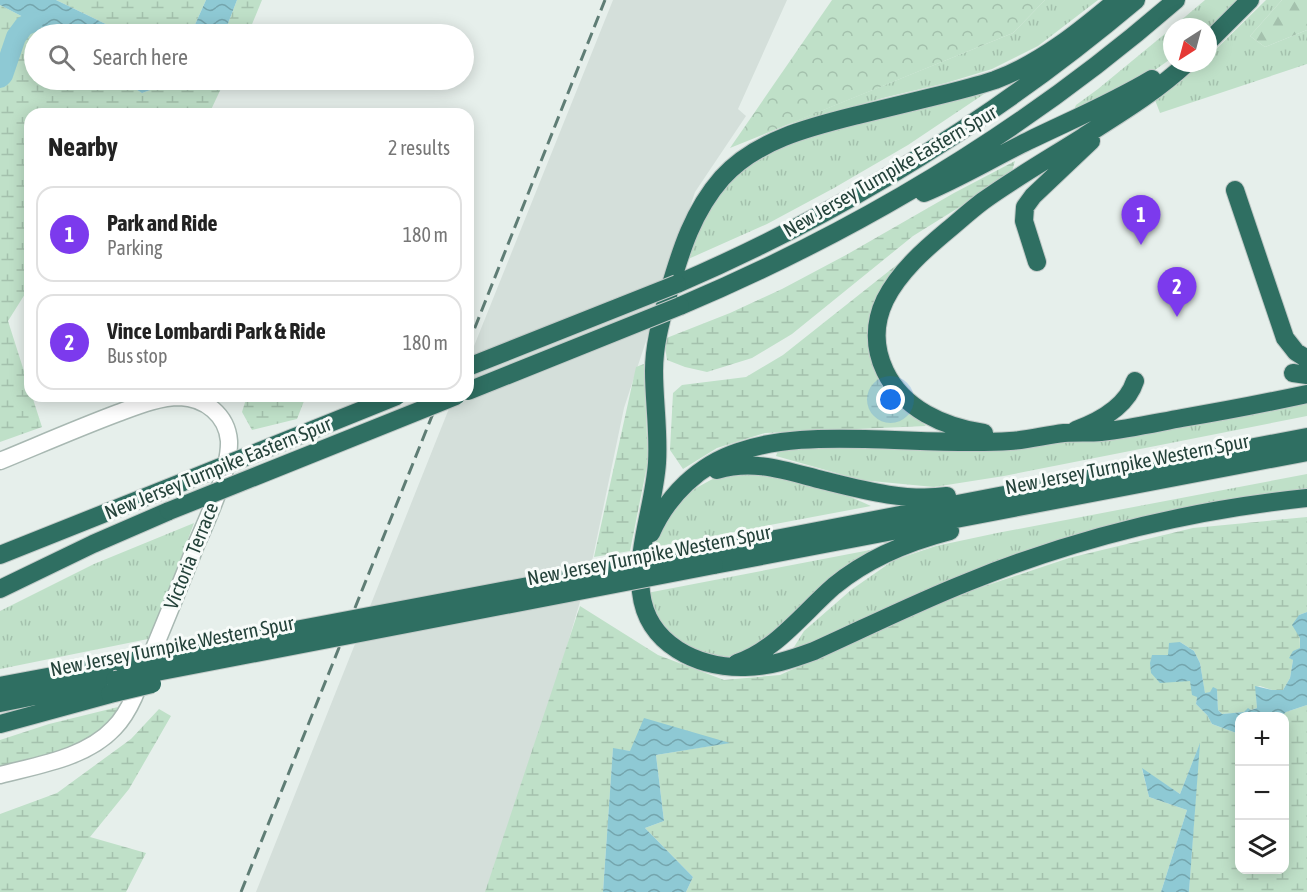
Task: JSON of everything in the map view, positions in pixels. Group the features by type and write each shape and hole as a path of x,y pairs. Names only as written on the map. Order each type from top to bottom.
{"highway":[{"path":"1117,0 1075,34 1009,74 975,86 795,133 748,156 723,177 702,207 685,241 660,327 654,369 657,460 642,556 641,592 646,610 655,627 667,642 684,654 704,662 745,667 757,666 802,656 968,582 1050,552 1122,531 1201,513 1307,498"},
{"name":"New Jersey Turnpike Eastern Spur","path":"474,366 677,284 728,261 893,175 1005,101 1073,51 1136,0"},
{"name":"New Jersey Turnpike Eastern Spur","path":"474,389 681,306 767,267 848,225 933,176 1017,123 1096,65 1176,0"},
{"path":"1217,32 1250,0"},
{"path":"848,225 944,184 1115,99 1163,71"},
{"path":"1037,262 1024,221 1027,203 1092,140 1175,72"},
{"path":"1043,436 969,431 933,418 915,407 900,393 882,366 877,346 879,316 888,294 905,271 923,252 982,202 1133,105"},
{"path":"1235,190 1285,338 1296,352 1307,359"},
{"path":"1066,433 1089,425 1114,410 1128,395 1135,381"},
{"path":"642,556 661,513 673,497 713,462 740,451 776,443 828,439 1013,441 1066,433 1117,429 1307,394"},
{"name":"New Jersey Turnpike Eastern Spur","path":"5,554 382,402"},
{"name":"New Jersey Turnpike Eastern Spur","path":"0,589 93,544 169,511 441,402"},
{"name":"New Jersey Turnpike Western Spur","path":"0,686 116,679 227,667 276,649 1307,435"},
{"name":"New Jersey Turnpike Western Spur","path":"0,703 716,558 1039,503 1307,452"},
{"path":"1234,466 1307,462"},
{"path":"687,483 719,469 738,465 766,466 876,492 919,498 950,496 1042,478 1094,478"},
{"path":"726,665 744,661 760,652 839,583 879,556 921,539 981,524 1039,503"},
{"path":"0,724 116,679"}],"street":[{"name":"Victoria Terrace","path":"0,461 101,420 156,402"},
{"name":"Victoria Terrace","path":"0,775 82,751 115,728 126,712 206,522 224,472 229,440 226,430 220,417 211,407 200,402"}],"shaded area":[{"path":"613,0 787,0 738,109 746,116 695,192 624,408 593,557 549,708 488,892 256,892 452,402 474,402 474,346"}],"green space":[{"path":"56,0 206,0 195,24 106,24"},
{"path":"237,0 262,0 252,24 228,24"},
{"path":"832,0 1045,0 1013,33 730,148"},
{"path":"1045,0 1098,0 1038,46 992,69 786,125 1013,33"},
{"path":"1205,0 1239,0 1217,23 1217,18 1184,18"},
{"path":"1266,0 1282,0 1250,36 1265,47 1307,30 1307,64 1160,113 1155,100 1189,72 1217,72 1217,48"},
{"path":"1282,0 1307,0 1307,30 1265,47 1250,36"},
{"path":"0,5 36,24 24,24 24,90 137,90 142,93 150,90 220,90 212,108 24,108 24,296 8,321 24,371 24,402 34,402 42,427 0,442"},
{"path":"1163,35 1163,64 1072,114 1076,105"},
{"path":"993,88 908,145 834,188 767,224 686,260 695,231 718,193 746,164 792,141"},
{"path":"1015,161 1011,175 913,236 792,334 752,358 707,372 667,360 664,339 730,313 782,289"},
{"path":"913,252 884,289 887,388 926,426 765,433 717,448 683,469 670,450 673,393 682,385 746,377 783,355"},
{"path":"644,364 648,461 630,551 594,557 636,367"},
{"path":"1307,399 1307,416 1004,476 934,487 861,480 776,456 778,450 834,444 1006,447"},
{"path":"245,402 304,402 297,419 252,430 242,412"},
{"path":"746,471 833,489 871,506 654,547 661,527 677,504 696,488 720,475"},
{"path":"1307,474 1307,494 1167,515 789,655 804,631 851,590 894,560 936,546 997,533"},
{"path":"1307,517 1307,612 1299,615 1300,648 1290,658 1293,660 1290,678 1283,690 1256,687 1257,708 1222,714 1218,710 1217,689 1205,694 1200,663 1194,651 1180,642 1177,681 1190,681 1197,697 1196,704 1212,724 1235,733 1235,874 1289,874 1289,712 1286,712 1307,705 1307,892 1189,892 1199,746 1180,794 1142,769 1149,797 1187,810 1161,892 686,892 693,877 645,828 664,821 656,755 728,743 630,751 613,749 603,892 485,892 580,606 658,655 724,680 780,675 946,599 1069,558 1193,528"},
{"path":"194,523 159,618 148,639 0,669 0,611 94,564"},
{"path":"891,546 753,650 727,657 698,654 663,630 647,593"},
{"path":"118,707 105,731 67,749 0,767 0,740 49,724"},
{"path":"159,709 171,716 129,789 90,837 146,853 126,892 0,892 0,814 57,793 131,739"}],"water":[{"path":"0,0 56,0 106,24 36,24 0,5"},
{"path":"206,0 237,0 228,24 195,24"},
{"path":"1307,612 1307,705 1286,712 1244,712 1248,708 1251,710 1257,708 1255,686 1283,690 1290,678 1293,660 1289,658 1293,651 1300,648 1300,638 1292,625 1299,615"},
{"path":"1180,642 1194,651 1200,663 1205,693 1210,692 1213,687 1217,689 1218,710 1222,714 1235,713 1235,733 1212,724 1196,704 1197,697 1192,695 1190,681 1160,683 1151,673 1152,655 1168,655 1169,643"},
{"path":"644,718 730,743 656,755 664,821 645,828 693,877 686,892 603,892 613,748 630,751"},
{"path":"1200,743 1189,892 1161,892 1187,810 1149,797 1142,768 1180,794"}],"waterway":[{"path":"28,24 33,22"},
{"path":"0,78 16,37 24,26"}],"railway":[{"path":"474,330 605,0"},
{"path":"241,892 438,402"}],"place":[{"name":"Park and Ride","path":"1141,245"},
{"name":"Vince Lombardi Park & Ride","path":"1177,317"}]}
